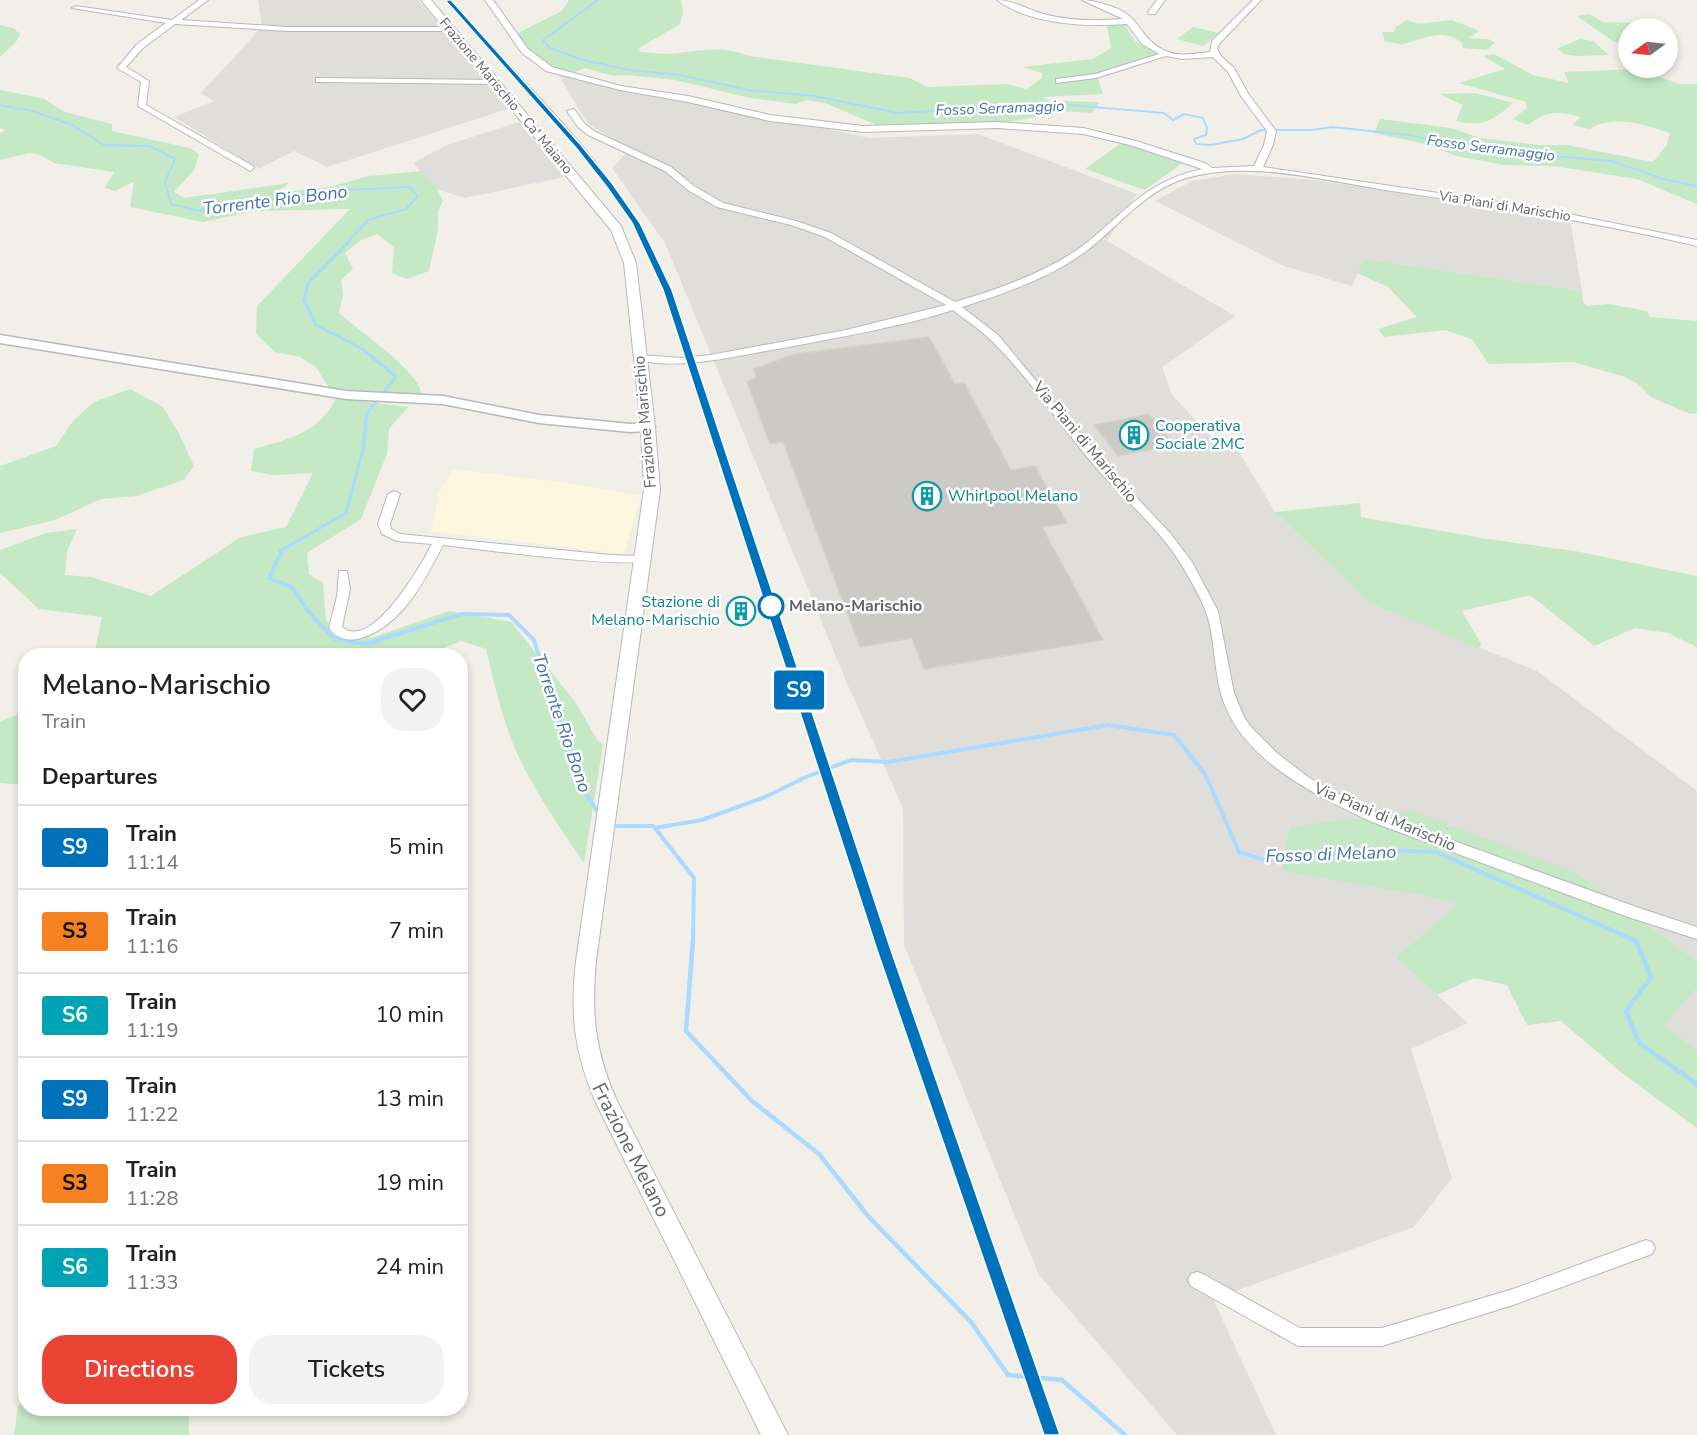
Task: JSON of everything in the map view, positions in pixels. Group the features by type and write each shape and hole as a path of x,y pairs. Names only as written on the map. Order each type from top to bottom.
{"main road":[{"name":"Frazione Marischio - Ca' Maiano","path":"426,0 586,192"},
{"name":"Frazione Marischio","path":"586,192 617,229 625,244 630,263 648,427 652,490 603,843"},
{"name":"Frazione Melano","path":"603,843 581,1005 584,1035 592,1070 775,1435"}],"street":[{"path":"204,0 140,46 121,68 145,81 142,106 250,168"},
{"path":"489,0 525,51 549,69 620,88 688,99 770,118 863,129 998,125 1083,131 1133,142 1202,165 1210,171"},
{"path":"1002,0 1023,11 1053,19 1087,24 1129,21"},
{"path":"1086,0 1119,12 1145,42 1166,54 1182,57 1214,54"},
{"path":"1152,12 1160,0"},
{"path":"1257,0 1215,43 1213,49 1214,54 1231,70 1243,93 1271,129 1270,143 1257,169"},
{"path":"76,8 172,22 288,29 451,29"},
{"path":"1059,81 1096,76 1166,54"},
{"path":"319,80 495,82"},
{"name":"Via Piani di Marischio","path":"571,111 581,125 591,133 668,169 691,188 720,205 793,223 828,235 954,306 994,337 1102,467 1166,536 1188,565 1205,596 1216,626 1222,678 1230,705 1245,729 1271,756 1308,783 1410,831 1697,933"},
{"name":"Via Piani di Marischio","path":"682,361 710,358 906,320 954,306 1067,260 1115,224 1153,190 1179,177 1210,171 1257,169 1518,207 1629,227 1697,243"},
{"path":"0,339 359,396 443,400 539,419 630,428 648,427"},
{"path":"640,358 682,361"},
{"path":"642,373 682,361"},
{"path":"394,494 384,524 386,531 397,537 641,560"},
{"path":"343,574 344,601 335,628 339,634 346,637 356,636 376,625 394,610 409,593 439,542"},
{"path":"1197,1280 1298,1337 1382,1337 1513,1297 1646,1248"}],"shaded area":[{"path":"258,0 418,0 511,108 327,167 294,151 259,169 174,117 214,101 201,93 262,27"},
{"path":"558,74 601,86 754,113 869,138 978,134 1137,194 1107,241 1235,316 1162,367 1172,395 1215,441 1236,447 1275,512 1368,602 1537,671 1697,791 1697,961 1576,873 1289,827 1283,871 1460,902 1396,958 1468,1023 1411,1049 1452,1178 1414,1227 1213,1299 1276,1435 1177,1435 1039,1275 904,945 903,808 846,681 665,243 612,168 630,149 588,124"},
{"path":"519,122 564,177 465,198 437,189 413,163 447,145"},
{"path":"1236,174 1314,180 1570,219 1582,291 1364,259 1352,286 1284,266 1155,201 1192,181"},
{"path":"453,469 568,483 641,496 624,554 431,531 439,492"},
{"path":"1697,987 1697,1051 1664,1025"}],"green space":[{"path":"569,0 681,0 683,12 680,24 639,48 640,52 669,54 722,50 749,56 909,78 928,87 1006,84 1027,89 1042,78 1042,73 1023,67 1093,59 1111,48 1107,25 1124,24 1135,41 1160,54 1097,76 1103,94 1043,97 1050,101 1100,102 1091,113 1060,111 1002,123 879,126 825,103 807,100 796,104 750,98 676,80 628,75 613,76 585,68 575,72 551,66 531,54 518,33 562,11"},
{"path":"1589,14 1603,22 1618,22 1618,43 1614,42 1577,16"},
{"path":"1407,20 1418,24 1452,20 1479,31 1469,38 1488,39 1495,43 1486,50 1463,48 1462,43 1455,38 1441,35 1404,44 1385,42 1382,32 1394,32 1396,27"},
{"path":"0,25 13,28 20,34 16,42 0,57"},
{"path":"1193,27 1219,33 1203,46 1177,39"},
{"path":"1580,39 1593,41 1609,55 1577,56 1563,54 1558,48"},
{"path":"1494,54 1533,75 1569,83 1564,72 1618,70 1618,78 1663,78 1679,84 1697,84 1697,204 1637,179 1553,166 1504,165 1456,156 1430,145 1374,133 1380,119 1451,128 1480,138 1540,145 1567,145 1653,162 1667,145 1670,133 1629,122 1608,122 1590,129 1572,125 1581,117 1566,114 1547,114 1528,125 1513,119 1527,108 1526,102 1459,83 1505,69 1483,56"},
{"path":"0,90 44,99 65,112 112,124 112,131 190,148 199,154 194,170 174,192 184,198 289,183 280,190 283,192 330,187 369,176 423,171 443,201 438,211 438,230 429,271 407,279 392,273 394,247 377,234 361,240 345,253 353,269 341,280 343,294 339,313 400,363 419,386 422,396 329,388 316,367 300,357 275,352 256,334 257,306 350,209 254,211 203,222 130,207 134,182 115,191 105,188 114,172 54,163 41,155 29,153 0,160 0,133 6,130 0,128"},
{"path":"1475,93 1513,103 1487,121 1465,123 1456,121 1463,105 1440,94"},
{"path":"1121,143 1184,162 1145,190 1085,169"},
{"path":"1364,259 1582,291 1583,302 1587,306 1608,304 1647,311 1650,317 1697,321 1697,413 1690,414 1651,397 1638,384 1625,377 1573,362 1489,364 1472,339 1445,330 1384,337 1378,329 1417,317 1388,287 1357,273"},
{"path":"130,389 163,407 194,466 184,480 136,496 101,499 55,520 0,533 0,466 56,446 73,421 94,402"},
{"path":"336,398 408,407 389,429 387,454 361,519 307,553 309,574 323,583 326,620 341,638 374,637 449,611 511,622 576,703 596,738 603,745 584,863 544,803 518,755 503,716 486,649 461,641 443,648 95,648 102,617 39,609 0,573 0,550 46,533 77,529 67,551 65,575 91,577 151,596 241,537 286,527 313,473 273,475 251,471 254,449 302,433 312,427 329,410"},
{"path":"1360,503 1361,517 1487,539 1575,551 1697,576 1697,647 1668,633 1635,628 1594,646 1530,595 1462,611 1481,644 1479,648 1368,602 1275,512"},
{"path":"18,714 18,784 0,783 0,722"},
{"path":"1413,811 1576,873 1697,961 1697,987 1665,1025 1697,1051 1697,1128 1622,1073 1561,1021 1527,1025 1507,985 1474,978 1437,995 1396,958 1459,902 1282,871 1289,827"},
{"path":"18,1406 18,1416 189,1416 189,1435 14,1435"}],"building":[{"name":"Whirlpool Melano","path":"929,337 955,384 964,383 1011,470 1035,466 1067,523 1042,527 1103,640 924,669 912,638 860,647 783,442 770,444 747,382 756,378 754,369 795,354"},
{"name":"Cooperativa Sociale 2MC","path":"1149,414 1174,445 1118,456 1094,425"},
{"name":"Stazione di Melano-Marischio","path":"747,600 754,619 735,622 728,603"}],"waterway":[{"name":"Fosso Serramaggio","path":"598,0 543,40 550,48 583,60 629,70 680,75 749,90 814,96 898,113 1058,104 1164,113 1173,120 1184,114 1203,118 1207,128 1206,135 1194,139 1196,144 1211,145 1243,139 1261,130 1312,130 1332,127 1408,135 1480,150 1612,161 1663,179 1697,186"},
{"name":"Torrente Rio Bono","path":"0,105 32,111 72,125 104,145 149,146 175,159 165,182 171,204 199,211 320,191 410,187 417,197 406,209 368,220 347,243"},
{"name":"Torrente Rio Bono","path":"280,551 346,513 363,449 367,413 396,377 364,350 316,325 304,300 308,283 349,242"},
{"name":"Torrente Rio Bono","path":"282,550 269,578 292,587 308,611 334,639 366,644 462,614 509,615 534,640 579,783 599,814"},
{"name":"Fosso di Melano","path":"655,828 702,820 765,797 806,777 851,760 888,762 1108,725 1174,735 1205,774 1239,852 1265,860 1379,850 1436,852 1636,941"},
{"name":"Torrente Rio Bono","path":"611,826 653,826 655,828"},
{"path":"655,828 694,878 693,941"},
{"path":"693,940 686,1031 752,1101 819,1154 868,1216 971,1322 1008,1375 1062,1380 1125,1435"},
{"name":"Fosso di Melano","path":"1636,941 1651,977 1626,1011 1639,1043 1697,1084"}],"railway":[{"path":"449,0 581,146 627,209 647,243"},
{"path":"646,242 668,290 753,551"},
{"path":"753,550 881,941"},
{"path":"881,940 1052,1435"}],"train":[{"name":"S9","path":"449,0 609,184 636,223 668,290 884,950 1052,1435"}],"place":[{"name":"Cooperativa Sociale 2MC","path":"1134,435"},
{"name":"Whirlpool Melano","path":"927,496"},
{"name":"Melano-Marischio","path":"771,606"},
{"name":"Stazione di Melano-Marischio","path":"741,611"}]}
